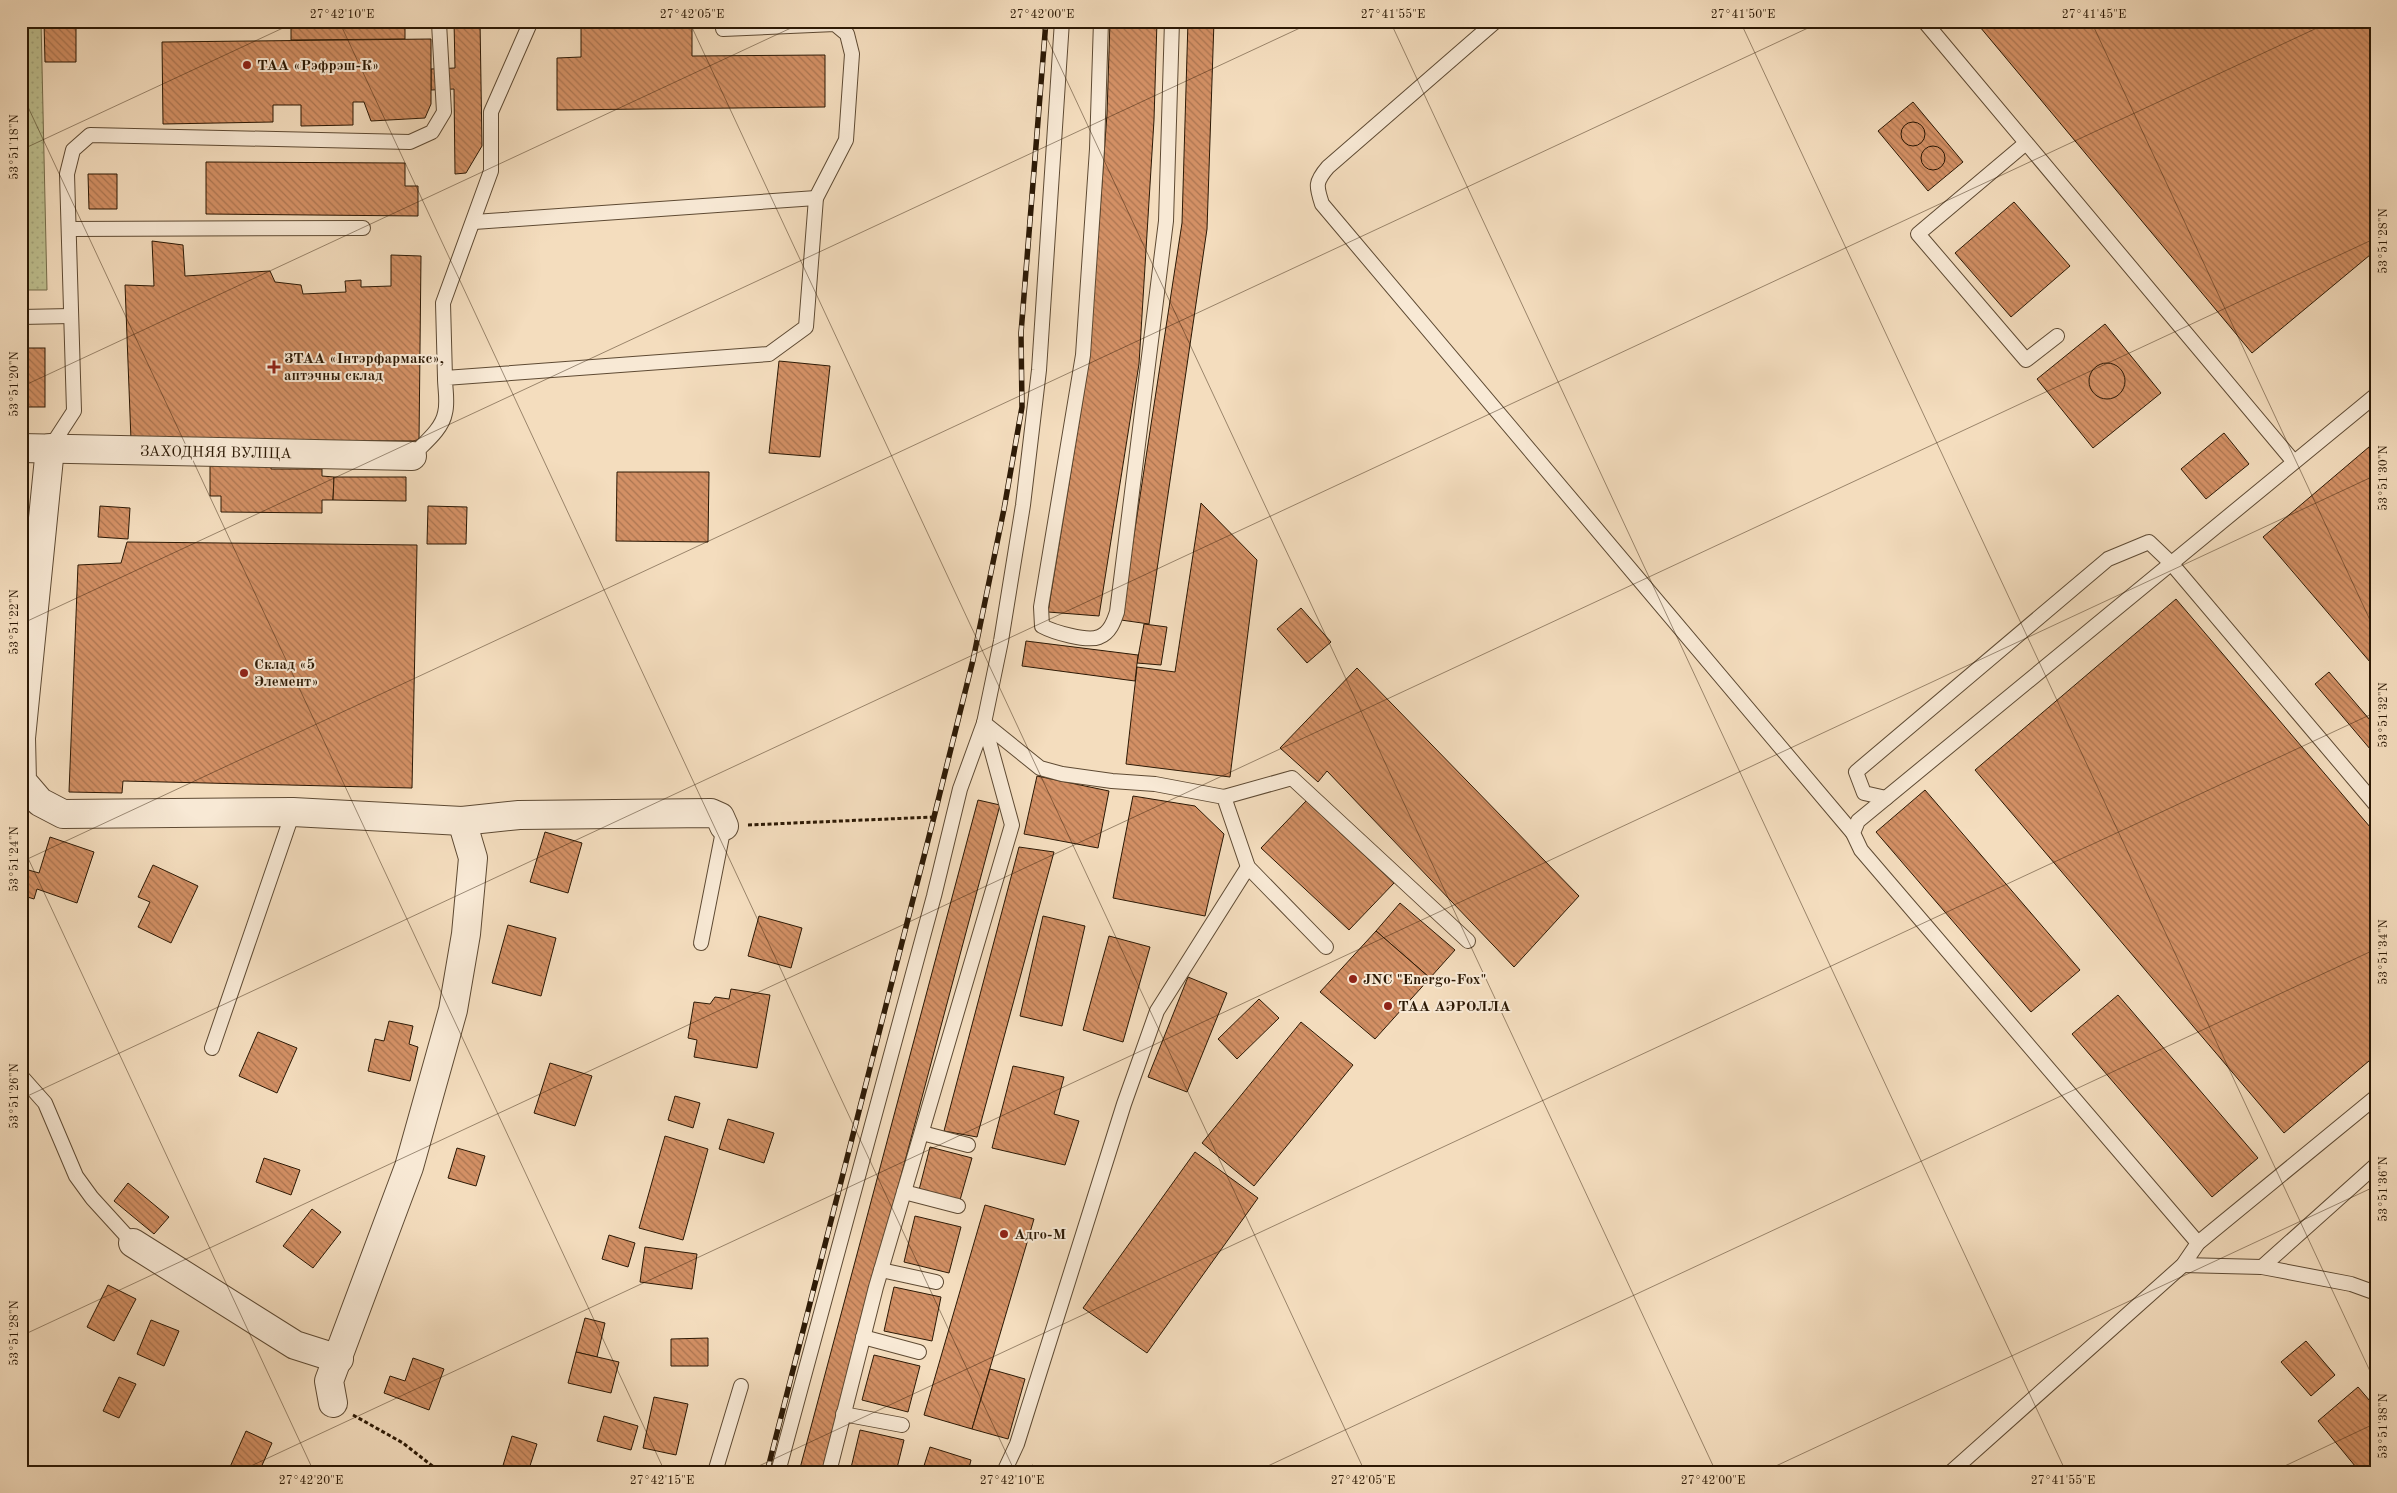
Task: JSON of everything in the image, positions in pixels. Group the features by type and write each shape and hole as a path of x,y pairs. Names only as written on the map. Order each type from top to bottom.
{"street":[{"name":"ЗАХОДНЯЯ ВУЛІЦА","path":"21,448 412,456"},
{"path":"50,448 21,738 22,781 40,802 63,814 293,812 462,822 519,815 711,813 720,817 724,826"},
{"path":"333,1403 329,1382 409,1166 453,1010 466,934 473,858 462,822"},
{"path":"133,1243 295,1345 339,1359"}],"lane":[{"path":"412,456 430,438 445,414 446,378 443,304 491,171 491,112 532,21"},
{"path":"778,1472 934,896 960,789 984,723 1014,563 1038,370 1062,21"},
{"path":"1101,21 1097,149 1083,355 1041,607 1042,626 1055,633 1098,638 1105,634 1113,624 1117,612 1165,231 1172,21"},
{"path":"1496,21 1328,168 1318,179 1317,191 1322,204 1853,833 1861,850 2198,1243"},
{"path":"1924,21 2294,462"},
{"path":"50,448 74,411 68,174 73,150 90,135 410,142 432,132 444,112 440,23"},
{"path":"446,378 769,354 806,327 816,198 846,140 852,54 847,34 836,24 723,29"},
{"path":"2026,144 1918,234 2026,360 2057,336"},
{"path":"474,222 816,198"},
{"path":"69,229 363,228"},
{"path":"21,317 71,316"},
{"path":"1853,833 1858,821 2376,395"},
{"path":"1886,798 1864,793 1856,772 2108,559 2149,542 2172,563 2376,805"},
{"path":"984,723 1040,768 1062,774 1112,781 1155,784 1224,797 1292,778 1468,941"},
{"path":"829,1472 881,1270 1012,825 984,723"},
{"path":"1224,797 1248,867 1326,947"},
{"path":"212,1048 293,812"},
{"path":"701,943 724,826"},
{"path":"1004,1472 1017,1444 1124,1104 1157,1011 1248,867"},
{"path":"21,1076 45,1103 76,1176 92,1198 133,1243"},
{"path":"1951,1472 2183,1265 2198,1243 2376,1097"},
{"path":"922,1133 968,1145"},
{"path":"2262,1267 2376,1165"},
{"path":"904,1192 958,1206"},
{"path":"2183,1265 2262,1267 2352,1284 2376,1293"},
{"path":"881,1270 936,1282"},
{"path":"863,1337 919,1352"},
{"path":"715,1472 741,1386"},
{"path":"843,1414 902,1426"}],"path":[{"path":"724,826 934,817 960,789"},
{"path":"333,1403 403,1443 440,1472"}],"green space":[{"path":"21,21 41,21 47,290 21,290"}],"building":[{"path":"44,21 76,21 76,62 45,62"},
{"path":"165,21 239,21 239,28 165,28"},
{"path":"291,21 405,21 405,39 291,40"},
{"path":"454,21 480,21 482,146 466,173 455,174 454,89 431,90 431,69 455,68"},
{"path":"581,21 692,21 692,56 825,55 825,107 557,110 557,58 581,57"},
{"path":"1110,21 1157,21 1154,120 1139,364 1099,616 1048,612 1089,361 1107,114"},
{"path":"1188,21 1214,21 1207,229 1149,624 1121,620 1182,223"},
{"path":"1975,21 2376,21 2376,250 2252,353"},
{"path":"431,39 431,104 425,118 371,121 364,102 353,102 353,125 301,126 301,105 273,105 273,122 163,124 162,42"},
{"path":"1913,102 1963,162 1928,191 1878,131"},
{"path":"1913,122 1921,126 1925,134 1921,142 1913,146 1905,142 1901,134 1905,126"},
{"path":"1933,146 1941,150 1945,158 1941,166 1933,170 1925,166 1921,158 1925,150"},
{"path":"206,162 405,163 405,186 418,186 418,216 206,214"},
{"path":"88,174 117,174 117,209 89,209"},
{"path":"2014,202 2070,266 2011,317 1955,253"},
{"name":"ЗТАА «Інтэрфармакс», аптэчны склад","path":"152,241 183,245 185,276 270,271 275,282 301,285 303,294 346,292 345,281 361,280 361,287 391,286 391,255 421,256 419,441 131,440 125,285 154,286"},
{"path":"2105,324 2161,393 2093,448 2037,379"},
{"path":"21,348 45,348 45,407 21,407"},
{"path":"779,361 830,366 820,457 769,453"},
{"path":"2107,363 2120,368 2125,381 2120,394 2107,399 2094,394 2089,381 2094,368"},
{"path":"2224,433 2249,464 2206,499 2181,469"},
{"path":"2376,441 2376,669 2263,537"},
{"path":"214,458 271,458 271,469 322,469 322,476 334,477 333,500 322,500 322,513 221,512 221,496 210,496 210,466 214,466"},
{"path":"617,472 709,472 708,542 616,541"},
{"path":"334,477 406,477 406,501 333,500"},
{"path":"1201,503 1257,560 1230,777 1126,764 1137,667 1175,672"},
{"path":"100,506 130,508 128,539 98,537"},
{"path":"428,506 467,507 466,544 427,544"},
{"name":"Склад «5 Элемент»","path":"127,542 417,545 412,788 123,781 122,793 69,792 78,565 121,563"},
{"path":"2176,599 2376,834 2376,1055 2284,1133 1975,770"},
{"path":"1301,608 1331,642 1307,663 1277,629"},
{"path":"1144,624 1167,627 1161,665 1137,663"},
{"path":"1026,641 1138,655 1135,681 1022,666"},
{"path":"1357,668 1579,896 1514,967 1327,771 1318,782 1280,748"},
{"path":"2329,672 2376,727 2376,756 2315,684"},
{"path":"1037,776 1109,791 1098,848 1024,834"},
{"path":"1925,790 2080,970 2031,1012 1876,832"},
{"path":"1133,796 1195,806 1224,834 1205,916 1113,898"},
{"path":"978,800 1000,805 822,1472 799,1472"},
{"path":"1306,801 1394,883 1349,930 1261,848"},
{"path":"545,832 582,843 568,893 530,882"},
{"path":"50,837 94,852 77,903 37,889 34,899 21,895 21,881 25,869 39,873"},
{"path":"1019,847 1054,852 977,1137 944,1131"},
{"path":"153,865 198,886 171,943 138,927 150,902 138,897"},
{"path":"1400,903 1455,950 1430,978 1376,931"},
{"path":"759,916 802,928 791,968 748,956"},
{"path":"1043,916 1085,926 1062,1026 1020,1016"},
{"path":"508,925 556,938 541,996 492,983"},
{"path":"1376,931 1430,978 1375,1039 1320,992"},
{"path":"1109,936 1150,947 1123,1042 1083,1030"},
{"path":"1188,977 1227,993 1187,1092 1148,1077"},
{"path":"731,989 770,995 757,1068 694,1057 697,1040 688,1038 694,1002 710,1004 715,997 729,999"},
{"path":"2118,995 2258,1158 2212,1197 2072,1034"},
{"path":"1259,999 1279,1018 1237,1059 1218,1039"},
{"path":"389,1021 413,1026 409,1044 418,1047 410,1081 368,1071 375,1039 384,1041"},
{"path":"1301,1022 1353,1065 1254,1186 1202,1143"},
{"path":"258,1032 297,1048 277,1093 239,1076"},
{"path":"550,1063 592,1076 575,1126 534,1113"},
{"path":"1013,1066 1064,1077 1054,1114 1079,1121 1065,1165 992,1148"},
{"path":"675,1096 700,1103 693,1128 668,1120"},
{"path":"728,1119 774,1133 764,1163 719,1149"},
{"path":"665,1136 708,1149 683,1240 639,1228"},
{"path":"930,1147 972,1158 960,1200 919,1190"},
{"path":"457,1148 485,1156 476,1186 448,1178"},
{"path":"1195,1152 1258,1198 1147,1353 1083,1308"},
{"path":"264,1158 300,1170 291,1195 256,1182"},
{"path":"128,1183 169,1217 154,1234 114,1201"},
{"path":"985,1205 1034,1219 972,1429 924,1415"},
{"path":"312,1209 341,1232 313,1268 283,1246"},
{"path":"915,1216 961,1227 949,1273 904,1262"},
{"path":"609,1235 635,1243 628,1267 602,1259"},
{"path":"645,1247 697,1254 692,1289 640,1282"},
{"path":"108,1285 136,1299 114,1341 87,1327"},
{"path":"894,1287 941,1297 932,1341 884,1331"},
{"path":"585,1318 605,1323 597,1357 576,1352"},
{"path":"151,1320 179,1331 164,1366 137,1354"},
{"path":"708,1338 708,1366 671,1366 671,1339"},
{"path":"2306,1341 2335,1375 2311,1396 2281,1362"},
{"path":"576,1352 619,1362 611,1393 568,1383"},
{"path":"874,1355 920,1366 908,1412 862,1400"},
{"path":"413,1358 444,1369 429,1410 384,1393 390,1376 405,1381"},
{"path":"990,1369 1025,1379 1008,1439 972,1429"},
{"path":"119,1377 136,1384 119,1418 103,1411"},
{"path":"2358,1387 2376,1408 2376,1472 2360,1472 2318,1421"},
{"path":"654,1397 688,1404 676,1455 643,1448"},
{"path":"604,1416 638,1426 631,1450 597,1441"},
{"path":"860,1430 904,1440 896,1472 850,1472"},
{"path":"246,1431 272,1443 259,1472 241,1472 230,1467"},
{"path":"512,1436 537,1444 528,1472 501,1472"},
{"path":"930,1447 971,1460 968,1472 922,1472"},
{"path":"1032,1465 1043,1472 1027,1472"}],"railway":[{"path":"767,1472 973,660 1004,509 1022,407 1021,333 1046,21"}],"place":[{"name":"ТАА «Рэфрэш-К»","path":"247,65"},
{"name":"ЗТАА «Інтэрфармакс», аптэчны склад","path":"274,367"},
{"name":"Склад «5 Элемент»","path":"244,673"},
{"name":"JNC \"Energo-Fox\"","path":"1353,979"},
{"name":"ТАА АЭРОЛЛА","path":"1388,1006"},
{"name":"Адго-М","path":"1004,1234"}]}
